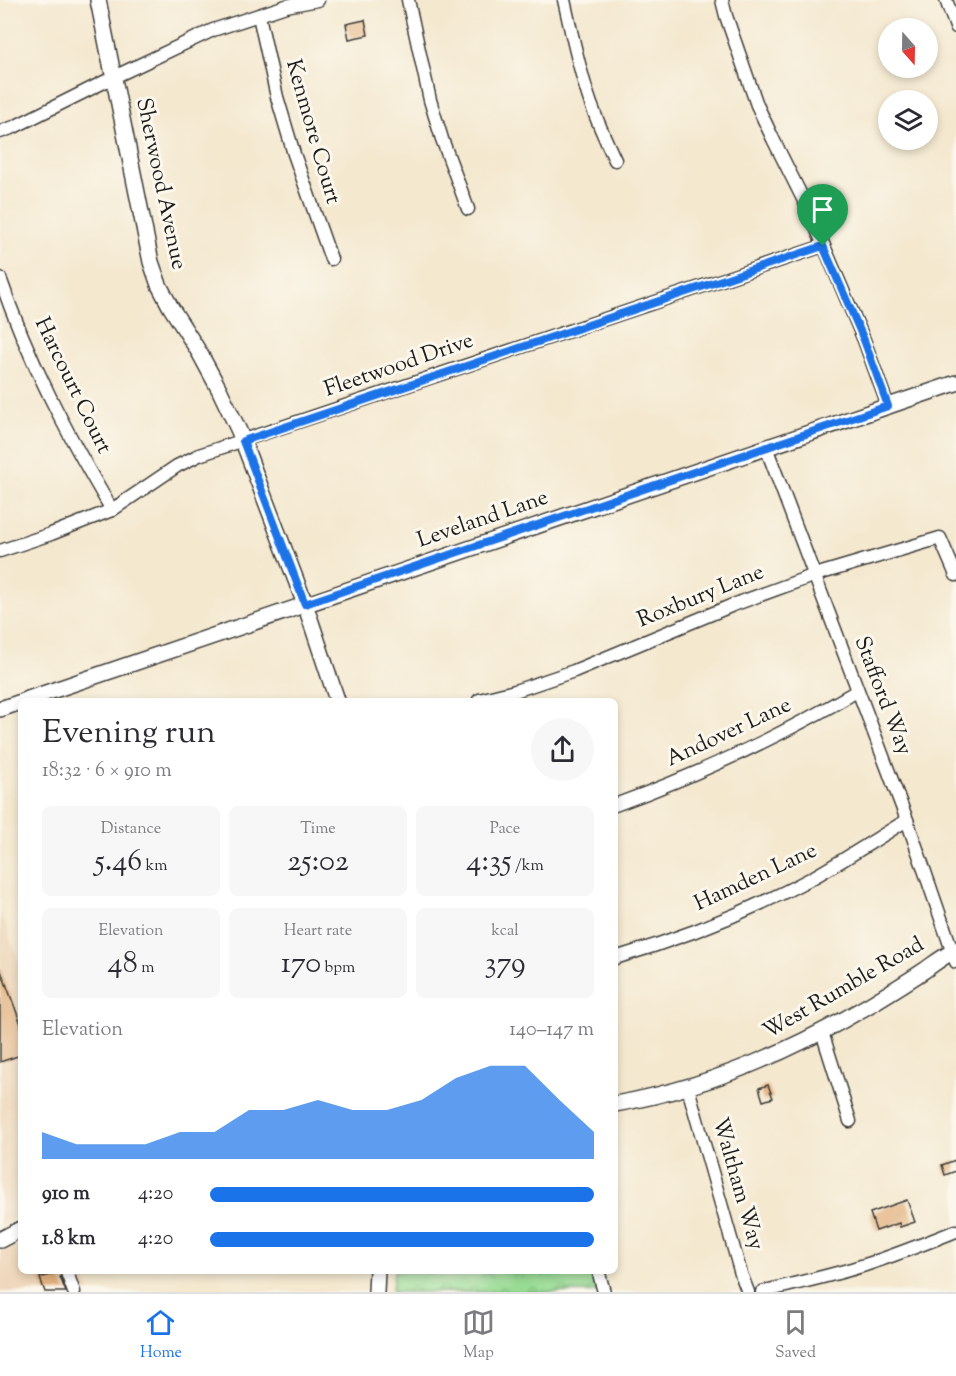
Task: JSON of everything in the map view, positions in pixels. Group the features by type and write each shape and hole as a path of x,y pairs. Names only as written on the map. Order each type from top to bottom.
{"street":[{"name":"Sherwood Avenue","path":"98,0 151,262 159,285 219,389 243,441 305,604 337,698"},
{"path":"0,132 14,128 213,30 286,6 318,0"},
{"path":"408,0 430,100 445,149 468,209"},
{"path":"564,0 581,72 602,134 615,160"},
{"path":"722,0 757,105 809,211 864,340 888,406"},
{"path":"946,0 956,27"},
{"name":"Kenmore Court","path":"259,16 277,97 294,154 331,259"},
{"name":"Fleetwood Drive","path":"0,551 112,510 177,466 199,455 823,246"},
{"name":"Harcourt Court","path":"0,278 46,391 112,510"},
{"name":"Leveland Lane","path":"32,698 956,383"},
{"name":"Stafford Way","path":"766,447 907,820 955,954"},
{"name":"Roxbury Lane","path":"487,698 574,671 733,605 815,575 940,538 956,575"},
{"name":"Andover Lane","path":"618,804 719,764 776,736 857,691"},
{"name":"Leveland Lane","path":"0,709 18,703"},
{"name":"Hamden Lane","path":"618,957 669,940 761,903 810,879 907,820"},
{"name":"West Rumble Road","path":"618,1103 688,1088 767,1059 822,1032 955,954"},
{"path":"822,1032 850,1121"},
{"name":"Waltham Way","path":"688,1088 748,1292"},
{"path":"0,1240 18,1231"},
{"path":"762,1292 864,1265 956,1231"},
{"path":"67,1274 74,1292"},
{"path":"376,1292 377,1274"},
{"path":"599,1274 604,1292"}],"shaded area":[{"path":"0,911 18,959 18,1215 0,1226"},
{"path":"18,1242 18,1274 82,1274 90,1292 0,1292 0,1251"}],"green space":[{"path":"394,1274 593,1274 597,1292 392,1292"}],"building":[{"path":"365,20 368,35 349,39 346,24"},
{"path":"0,968 18,1016 18,1056 0,1062"},
{"path":"768,1085 773,1098 763,1101 759,1088"},
{"path":"955,1160 956,1171 945,1175 942,1165"},
{"path":"907,1200 915,1222 900,1227 899,1223 876,1231 870,1213"},
{"path":"62,1274 63,1277 60,1277 66,1292 45,1292 40,1278"}],"route":[{"path":"823,246 864,340 888,406 305,604 243,441 823,246"}]}
